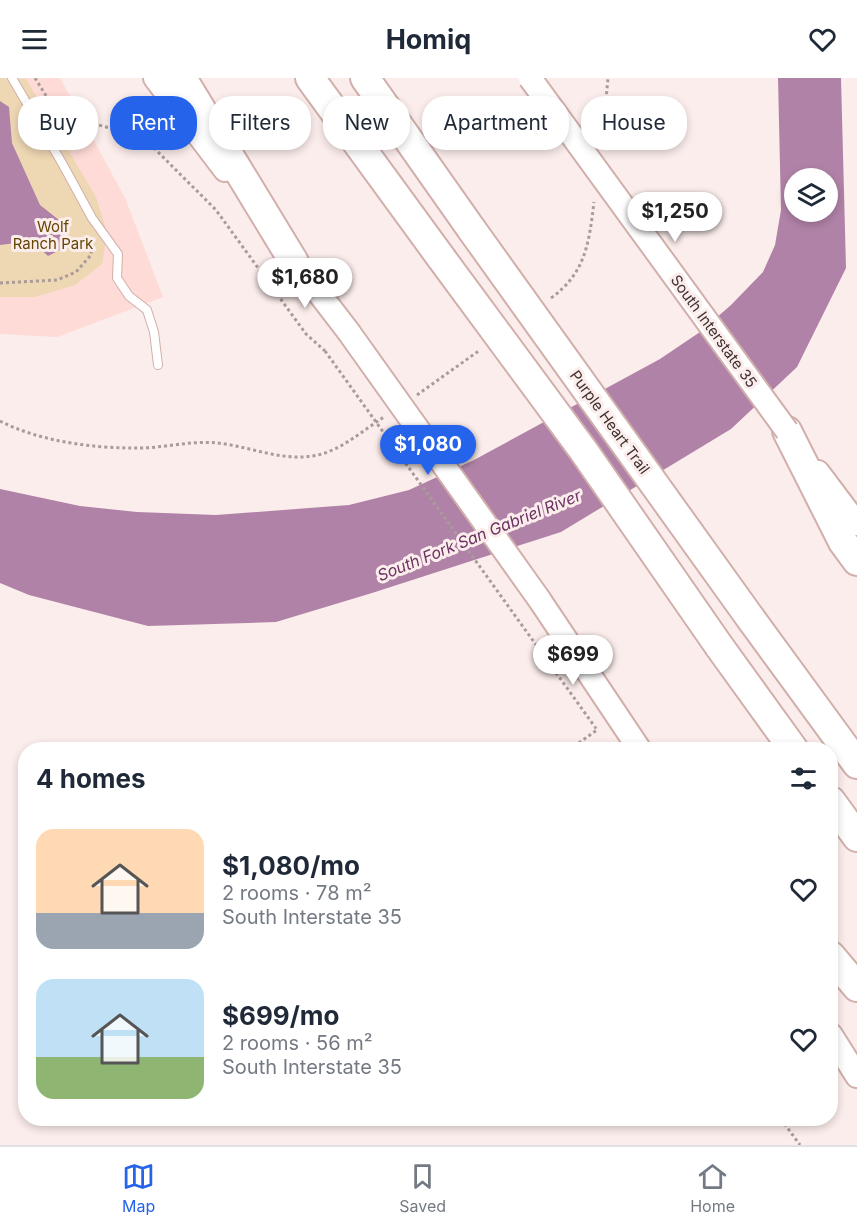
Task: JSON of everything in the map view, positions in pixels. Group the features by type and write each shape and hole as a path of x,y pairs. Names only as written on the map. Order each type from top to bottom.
{"highway":[{"path":"182,78 294,262"},
{"path":"310,78 583,450 788,742"},
{"name":"Purple Heart Trail","path":"365,78 857,764"},
{"path":"787,431 843,542 857,561"},
{"path":"838,811 857,837"},
{"path":"838,964 857,987"}],"main road":[{"path":"155,78 348,331 539,599 635,742"},
{"name":"South Interstate 35","path":"530,78 857,524"},
{"path":"838,1046 857,1076"}],"lane":[{"path":"12,78 92,218 118,254 117,278 129,296 147,310 154,332 158,365"}],"path":[{"path":"35,78 50,102 68,117 133,134 149,143 216,210 306,334 325,351 595,727 597,730 580,742"},
{"path":"0,283 57,280 76,272 91,255 92,218"},
{"path":"0,421 22,432 77,443 134,448 215,443 290,457 313,456 334,449 352,437"},
{"path":"786,1126 800,1145"}],"shaded area":[{"path":"0,78 60,78 70,96 18,96 18,150 98,150 98,148 125,198 163,297 57,337 0,334"}],"green space":[{"name":"Wolf Ranch Park","path":"0,78 26,79 36,96 18,96 18,150 68,150 96,197 107,233 102,264 75,285 35,297 0,297"}],"water":[{"name":"South Fork San Gabriel River","path":"778,78 841,78 846,268 797,367 731,429 561,532 276,622 148,626 29,595 0,583 0,489 80,506 137,512 216,515 349,505 409,490 474,460 660,359 700,332 731,305 763,272 775,245 781,210"},
{"path":"0,101 9,107 12,143 40,205 64,224 68,246 48,256 36,245 16,243 0,245"}]}
